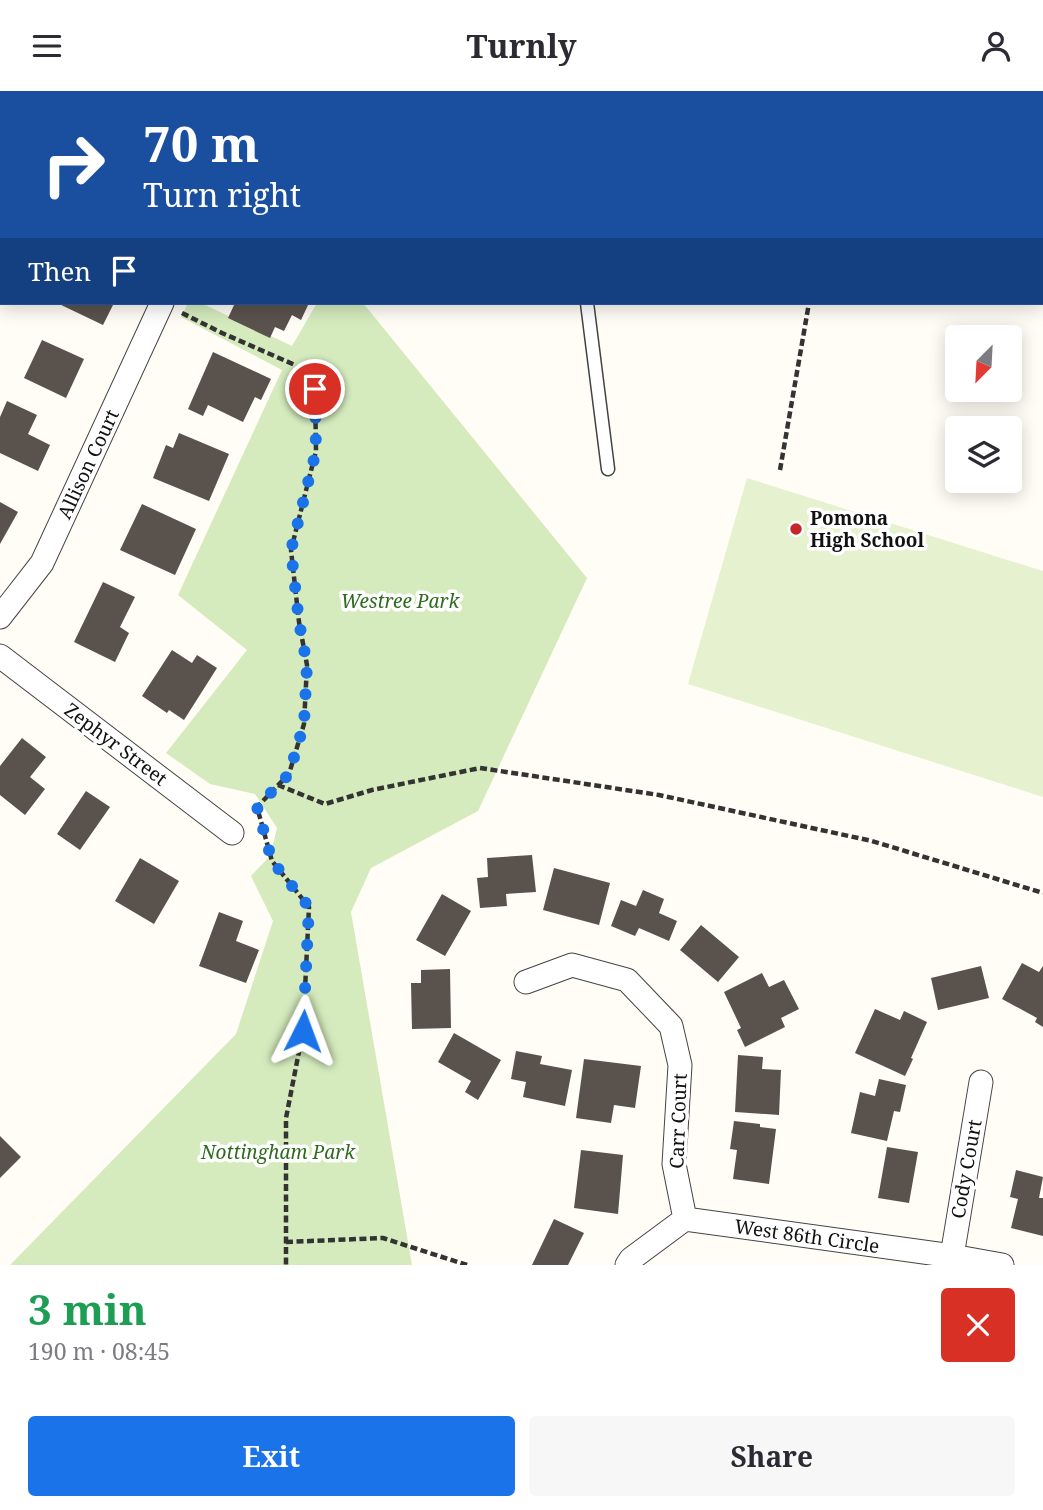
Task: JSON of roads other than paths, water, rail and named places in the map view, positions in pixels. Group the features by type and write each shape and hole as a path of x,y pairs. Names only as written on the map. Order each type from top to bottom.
{"street":[{"name":"Allison Court","path":"0,617 42,563 168,306"},
{"name":"Zephyr Street","path":"0,656 232,833"},
{"name":"Carr Court","path":"526,982 572,965 616,977 627,981 671,1026 680,1065 674,1164 684,1219"},
{"name":"Cody Court","path":"952,1256 981,1082"},
{"name":"West 86th Circle","path":"684,1219 1002,1265"},
{"path":"627,1265 631,1259 684,1219"}],"lane":[{"path":"587,305 608,468"}],"place":[{"name":"Pomona High School","path":"796,529"}],"park label":[{"name":"Westree Park","path":"400,601"},
{"name":"Nottingham Park","path":"278,1152"}]}
